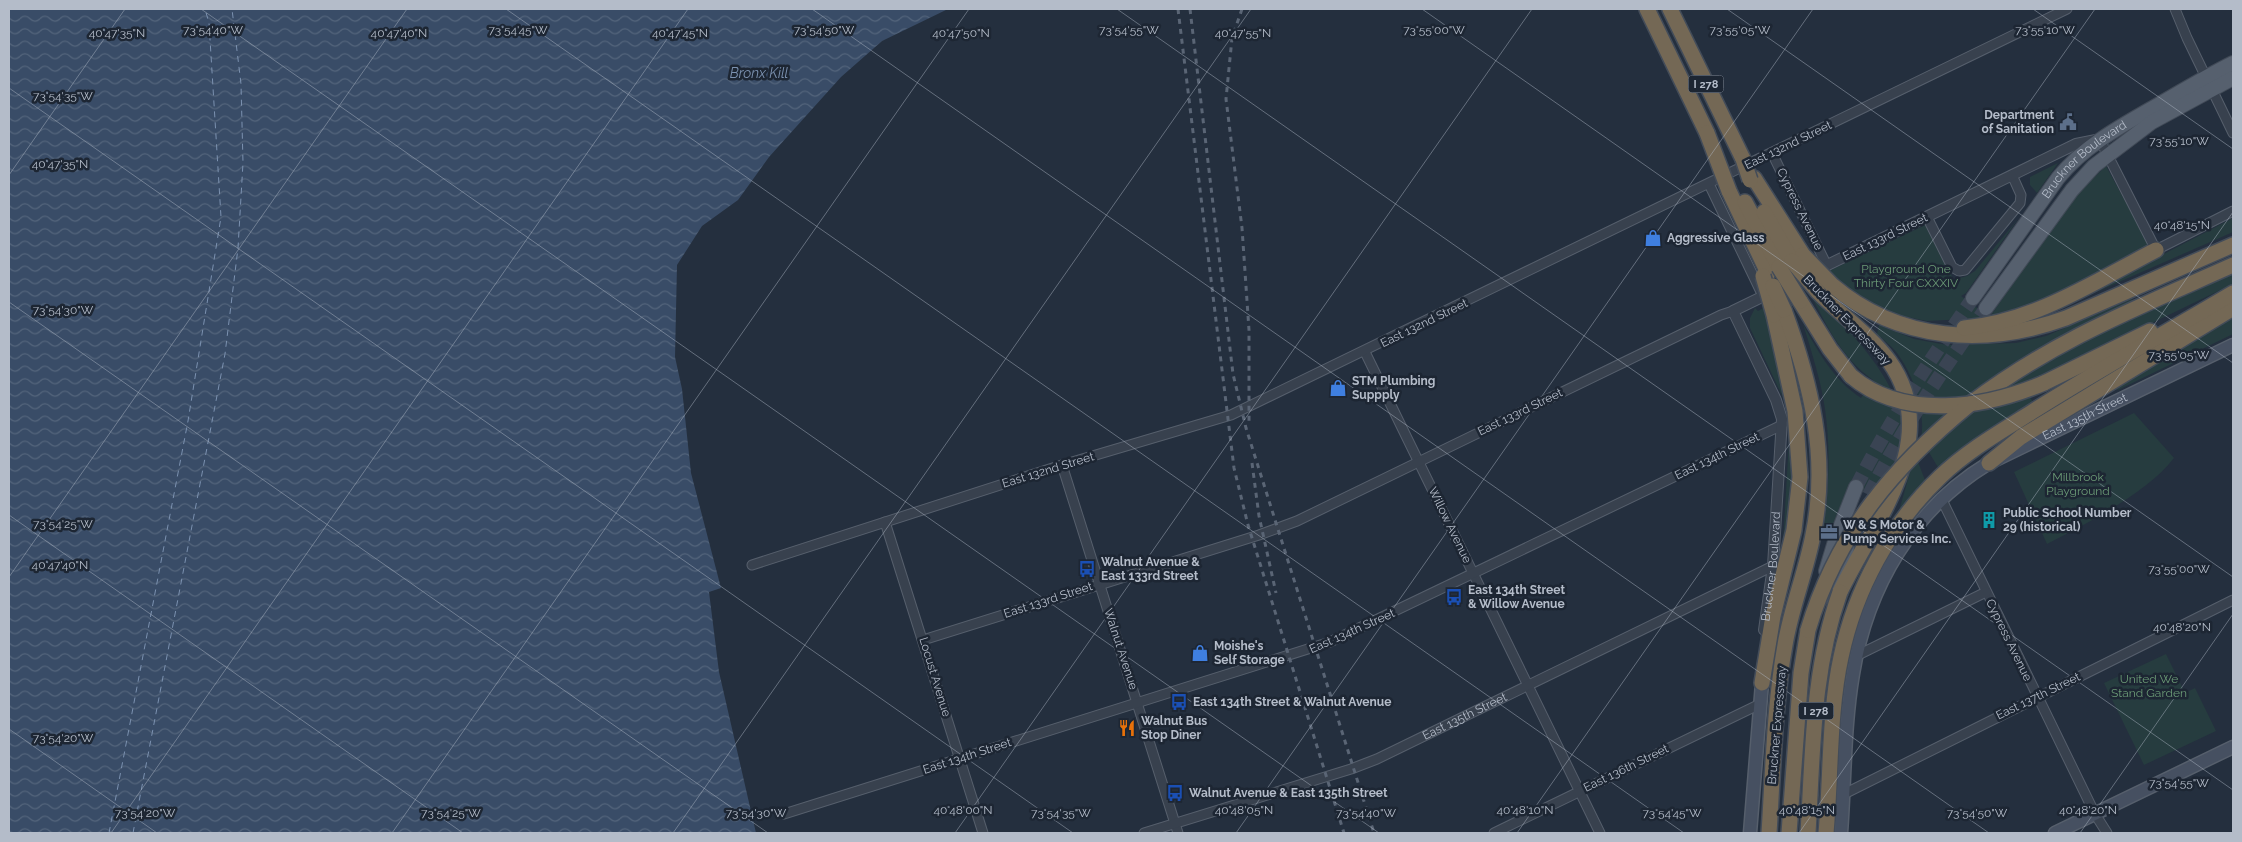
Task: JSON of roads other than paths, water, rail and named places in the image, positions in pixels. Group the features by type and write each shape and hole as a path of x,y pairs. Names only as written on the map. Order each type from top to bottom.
{"highway":[{"name":"I 278","path":"1647,9 1707,133 1743,184"},
{"name":"I 278","path":"1670,9 1743,159 1743,184"},
{"name":"Bruckner Expressway","path":"1743,184 1752,239 1781,266 1779,312 1801,356 1811,392 1817,428 1816,519 1782,660 1769,833"},
{"path":"1743,184 1781,266 1830,350 1851,376 1867,388 1885,395 1947,406 1973,405 2000,400 2044,383 2169,321 2233,293"},
{"path":"1743,184 1781,266 1847,298 1870,312 1921,331 1976,336 2008,334 2038,327 2079,312 2233,245"},
{"path":"1921,331 1975,327 2016,317 2063,298 2156,250"},
{"path":"1789,833 1801,673 1808,630 1832,566 1869,504 1918,450 1988,391 2022,367 2074,336 2233,265"},
{"name":"Bruckner Expressway","path":"1808,833 1818,679 1825,639 1844,584 1899,481 1903,469 1909,430 1906,399 1893,368 1879,349 1825,289"},
{"path":"1826,833 1838,671 1851,620 1871,572 1908,513 1941,476 1975,448 2052,399 2233,293"},
{"path":"1989,463 2021,437 2233,308"},
{"path":"1762,684 1773,616 1794,530 1800,477 1796,419 1779,312"}],"main road":[{"name":"Bruckner Boulevard","path":"1986,308 2075,185 2107,154 2209,83 2233,63"},
{"name":"Bruckner Boulevard","path":"1973,298 2058,178 2072,162 2100,140 2209,83 2233,78"},
{"name":"East 135th Street","path":"1941,498 1964,479 1989,463 2233,345"},
{"path":"1795,833 1810,646 1829,561 1856,488"},
{"path":"1808,833 1816,689 1824,628 1847,549 1869,495"},
{"path":"1841,833 1850,693 1856,656 1866,618 1883,579 1912,532 1941,498"},
{"name":"Bruckner Boulevard","path":"1750,833 1762,684"},
{"path":"2055,833 2233,746"}],"street":[{"name":"East 132nd Street","path":"752,565 1062,466 1231,415 1365,352 2067,9"},
{"path":"2175,9 2233,133"},
{"path":"2100,140 2156,250 2233,211"},
{"name":"East 133rd Street","path":"923,640 1281,527 1721,315 1827,266 2076,144 2100,140"},
{"name":"Cypress Avenue","path":"1772,153 1827,266"},
{"path":"1927,217 1952,266 1960,271 1965,270 2020,203 2021,194 2012,175"},
{"path":"1709,184 1763,296"},
{"name":"Bruckner Boulevard","path":"1733,311 1776,400 1782,425 1773,566 1762,652 1762,684"},
{"name":"Willow Avenue","path":"1365,352 1600,833"},
{"name":"East 134th Street","path":"784,814 1330,642 1782,425"},
{"name":"Walnut Avenue","path":"1062,466 1178,833"},
{"name":"Cypress Avenue","path":"1941,498 2095,814 2107,833"},
{"name":"Locust Avenue","path":"885,522 983,833"},
{"name":"East 135th Street","path":"1144,833 1362,765 1773,566"},
{"path":"1856,656 1986,592"},
{"name":"East 137th Street","path":"1844,794 2037,696 2233,600"},
{"name":"East 136th Street","path":"1494,833 1760,704"}],"water":[{"name":"Bronx Kill","path":"9,9 948,9 882,41 841,77 769,157 738,200 702,226 677,265 675,357 682,389 691,473 721,588 709,592 719,672 756,833 9,833"}],"tunnel":[{"path":"1856,487 1911,391 1973,298"},
{"path":"1869,495 1909,422 1986,308"}],"railway":[{"path":"1178,9 1234,468 1248,525 1344,833"},
{"path":"1190,9 1233,374 1246,428 1374,833"},
{"path":"1242,9 1232,38 1226,99 1242,228 1249,330 1249,423"},
{"path":"1252,463 1259,516 1276,593"}],"place":[{"name":"Department of Sanitation","path":"2068,122"},
{"name":"Aggressive Glass","path":"1653,238"},
{"name":"STM Plumbing Suppply","path":"1338,388"},
{"name":"Public School Number 29 (historical)","path":"1989,520"},
{"name":"W & S Motor & Pump Services Inc.","path":"1829,532"},
{"name":"Walnut Avenue & East 133rd Street","path":"1087,569"},
{"name":"East 134th Street & Willow Avenue","path":"1454,597"},
{"name":"Moishe's Self Storage","path":"1200,653"},
{"name":"East 134th Street & Walnut Avenue","path":"1179,702"},
{"name":"Walnut Bus Stop Diner","path":"1127,728"},
{"name":"Walnut Avenue & East 135th Street","path":"1175,793"}],"park label":[{"name":"Playground One Thirty Four CXXXIV","path":"1906,276"},
{"name":"Millbrook Playground","path":"2078,484"},
{"name":"United We Stand Garden","path":"2149,686"}]}
